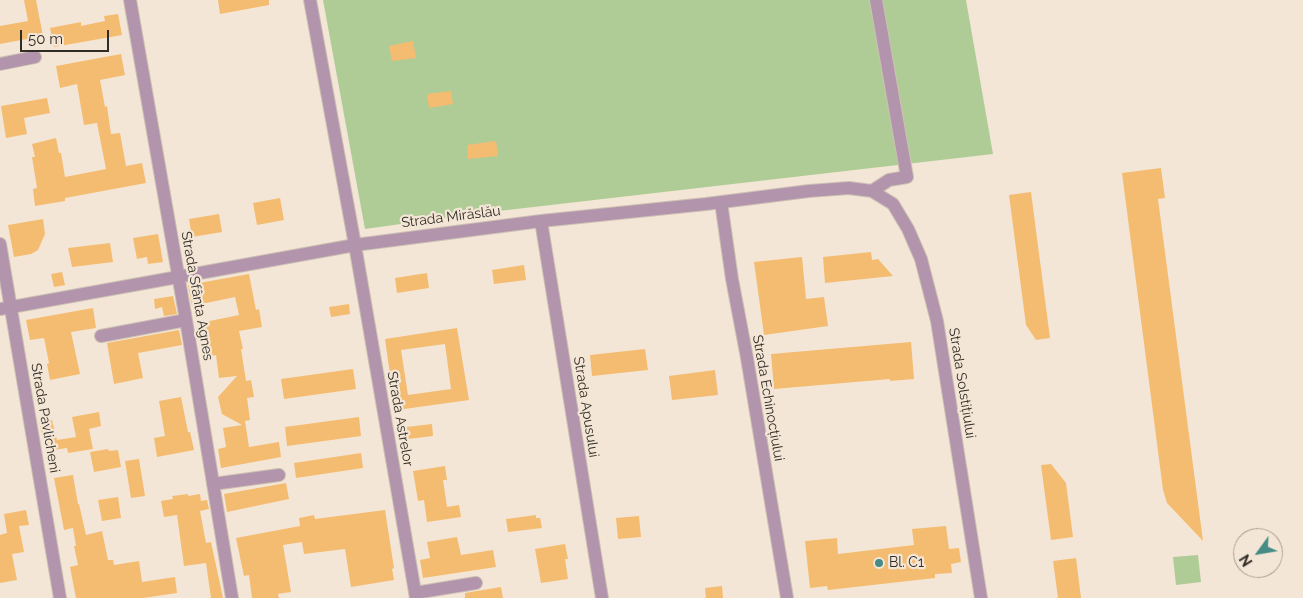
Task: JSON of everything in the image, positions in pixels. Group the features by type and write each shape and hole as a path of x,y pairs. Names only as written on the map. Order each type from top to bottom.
{"street":[{"name":"Strada Sfânta Agnes","path":"130,0 232,598"},
{"name":"Strada Astrelor","path":"310,0 355,245 415,595"},
{"path":"872,191 889,180 907,177 876,0"},
{"path":"0,64 35,57"},
{"name":"Strada Mirăslău","path":"6,308 355,245 540,221 817,190 849,188 872,191"},
{"name":"Strada Solstițiului","path":"872,191 893,204 908,229 921,259 929,286 937,321 981,598"},
{"name":"Strada Echinocțiului","path":"721,202 731,272 787,598"},
{"name":"Strada Apusului","path":"540,221 602,598"},
{"name":"Strada Pavlicheni","path":"0,244 6,308 60,598"},
{"path":"101,336 186,320"},
{"path":"213,484 279,475"},
{"path":"415,595 476,583"}],"green space":[{"path":"323,0 966,0 993,154 473,214 365,229"},
{"path":"1198,555 1201,582 1176,585 1173,557"}],"building":[{"path":"24,0 36,0 43,36 0,44 0,26 28,21"},
{"path":"218,0 269,0 269,5 220,14"},
{"path":"118,14 122,35 54,47 50,28 81,22 81,26 105,21 104,16"},
{"path":"413,41 416,58 392,61 389,46"},
{"path":"121,54 125,75 100,80 105,107 107,106 111,134 120,133 126,166 142,163 146,183 65,198 65,201 35,206 33,189 37,188 32,157 35,157 32,144 56,138 65,177 106,169 97,123 84,125 77,84 60,88 56,66"},
{"path":"451,91 453,104 429,108 427,94"},
{"path":"47,98 50,113 24,118 27,134 6,138 1,106"},
{"path":"496,141 498,156 468,159 467,145"},
{"path":"1161,168 1165,198 1158,199 1203,541 1167,503 1163,490 1122,173"},
{"path":"1031,192 1050,338 1036,340 1026,325 1009,195"},
{"path":"280,198 284,220 257,225 253,203"},
{"path":"219,214 222,232 192,237 189,219"},
{"path":"43,219 45,234 38,250 31,254 14,257 8,225"},
{"path":"158,234 163,262 148,264 147,257 137,259 133,238"},
{"path":"110,243 113,262 72,267 68,248"},
{"path":"871,252 872,260 878,259 893,276 825,283 823,257"},
{"path":"802,257 806,299 824,297 828,326 764,335 754,262"},
{"path":"524,265 526,280 494,284 492,270"},
{"path":"62,272 65,285 54,287 51,274"},
{"path":"427,273 429,288 397,293 395,278"},
{"path":"249,274 256,310 259,309 262,327 239,331 246,381 251,380 254,397 247,398 250,420 245,421 249,447 279,442 281,457 221,468 218,449 226,447 223,428 242,425 222,414 218,397 237,376 219,378 216,355 212,356 207,335 203,336 200,323 239,315 235,297 192,306 188,285"},
{"path":"173,296 177,314 164,316 162,307 155,309 154,299"},
{"path":"349,304 350,314 331,317 329,307"},
{"path":"93,308 96,328 71,332 80,374 50,380 44,338 30,340 26,320"},
{"path":"457,328 469,400 397,410 385,339","holes":["445,344 451,389 408,395 401,350"]},
{"path":"179,330 182,345 138,353 143,378 114,384 107,343"},
{"path":"911,342 914,379 890,381 890,379 774,389 771,354"},
{"path":"645,349 648,370 592,376 590,355"},
{"path":"353,369 356,389 284,399 281,379"},
{"path":"715,370 718,395 672,400 669,376"},
{"path":"181,397 188,432 190,432 194,450 157,457 154,438 165,436 159,401"},
{"path":"99,412 101,426 89,429 93,449 68,453 67,448 46,451 39,422 52,420 57,440 76,437 72,417"},
{"path":"359,417 361,436 287,446 285,427"},
{"path":"432,424 433,436 408,439 406,427"},
{"path":"108,449 109,451 118,450 121,467 94,472 90,452"},
{"path":"361,453 363,468 296,478 294,463"},
{"path":"139,459 145,496 131,498 125,461"},
{"path":"1051,464 1066,483 1073,537 1051,540 1041,465"},
{"path":"445,466 447,480 443,480 447,507 459,505 461,517 427,522 424,500 418,501 413,471"},
{"path":"73,475 86,535 102,531 108,560 113,560 114,565 139,561 142,582 175,577 177,593 143,598 76,598 70,567 78,565 73,528 64,530 54,478"},
{"path":"286,483 289,499 227,512 224,494"},
{"path":"188,494 188,496 200,494 201,501 207,500 209,509 200,511 206,543 211,542 223,598 211,598 206,563 184,566 177,515 164,517 161,501 173,499 172,496"},
{"path":"118,497 121,518 102,521 98,500"},
{"path":"26,510 29,525 19,526 24,552 12,554 17,580 0,583 0,535 7,533 4,514"},
{"path":"385,510 394,568 392,569 394,580 351,587 345,549 304,554 302,542 283,545 291,592 278,594 279,598 252,598 249,575 244,576 236,538 300,526 299,518 314,515 315,519"},
{"path":"536,515 536,518 540,518 542,528 508,532 506,519"},
{"path":"639,516 641,537 618,539 616,518"},
{"name":"Bl. C1","path":"946,526 949,549 959,548 961,562 951,564 952,573 935,574 935,578 828,590 827,586 810,588 805,541 837,538 838,554 914,545 912,529"},
{"path":"457,537 461,555 493,550 496,567 423,578 420,560 430,558 427,542"},
{"path":"565,544 568,559 565,559 568,579 541,583 535,549"},
{"path":"1076,558 1081,598 1058,598 1053,561"},
{"path":"722,586 723,598 706,598 705,588"},
{"path":"501,587 503,598 465,598 465,593"}],"place":[{"name":"Bl. C1","path":"879,563"}]}
